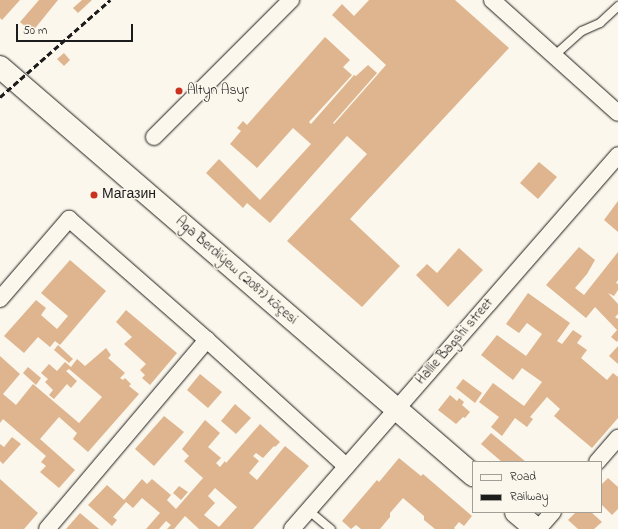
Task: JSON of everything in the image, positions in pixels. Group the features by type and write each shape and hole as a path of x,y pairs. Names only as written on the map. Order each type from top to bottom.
{"street":[{"path":"154,137 291,0"},
{"path":"492,0 618,112"},
{"name":"Aga Berdiýew (2087) köçesi","path":"0,66 472,474"},
{"name":"Hallie Bagshi street","path":"292,529 618,155"},
{"path":"0,299 69,219 208,340 346,466"},
{"path":"47,529 208,340"},
{"path":"598,461 618,438"},
{"path":"517,513 537,529 552,513"}],"lane":[{"path":"555,55 582,30 600,23 618,6"},
{"path":"308,510 331,529"}],"building":[{"path":"0,0 20,0 2,20 0,18"},
{"path":"39,0 58,0 32,32 20,22"},
{"path":"82,0 92,0 78,13 73,8"},
{"path":"369,0 455,0 509,48 350,219 400,266 362,307 287,241 367,154 347,136 270,223 247,203 243,208 206,173 219,159 260,200 311,144 293,128 257,168 230,144 241,131 237,128 243,121 247,125 325,37 350,60 343,67 352,75 309,122 311,124 354,75 356,76 368,65 377,73 333,123 334,124 386,65 332,15 342,4 354,16"},
{"path":"64,53 70,60 64,66 57,59"},
{"path":"539,162 557,177 538,199 520,183"},
{"path":"618,201 618,232 604,220"},
{"path":"579,247 595,260 587,274 575,288 584,295 618,252 618,280 616,283 618,284 618,290 614,296 608,293 618,304 618,314 615,317 618,319 617,342 611,337 617,330 595,307 586,318 546,285"},
{"path":"459,248 483,270 448,307 416,275 427,264 437,273"},
{"path":"70,260 106,291 60,345 55,341 50,347 38,337 24,353 4,336 36,300 46,308 41,315 57,329 68,316 41,293"},
{"path":"528,293 570,323 557,341 562,344 573,330 582,336 577,343 587,350 581,358 607,380 613,373 618,377 618,418 592,448 554,416 560,409 547,397 530,417 533,419 527,427 515,418 502,436 491,427 499,417 479,402 493,383 524,406 542,382 522,368 513,380 481,355 497,335 526,356 542,334 527,323 519,333 506,324"},
{"path":"126,310 177,353 150,385 142,378 145,375 140,370 146,364 124,344 132,337 116,322"},
{"path":"58,345 73,359 69,363 54,350"},
{"path":"618,346 618,364 609,356"},
{"path":"106,348 111,355 108,358 125,373 120,378 123,380 125,378 131,384 129,386 139,394 88,452 73,439 77,433 59,417 40,439 75,470 59,488 40,472 46,466 41,462 46,456 3,419 0,423 0,356 20,374 3,394 16,405 33,384 79,423 102,397 69,369 66,371 77,381 71,388 67,384 54,399 49,395 53,390 45,382 48,379 41,373 49,364 57,371 65,362 71,367 77,359 85,366"},
{"path":"28,367 41,378 36,385 23,373"},
{"path":"200,374 222,392 208,408 187,390"},
{"path":"463,379 482,393 475,403 456,388"},
{"path":"450,395 457,401 459,398 464,402 462,405 470,412 465,418 463,417 456,424 438,410"},
{"path":"235,404 251,418 236,434 221,421"},
{"path":"164,416 184,432 154,466 135,449"},
{"path":"205,420 220,433 208,447 221,458 216,463 220,467 225,461 226,463 260,424 280,442 263,458 256,453 253,456 259,461 249,473 257,480 285,446 309,466 253,529 199,529 185,516 174,529 167,529 171,525 166,521 159,529 146,529 160,513 142,498 133,508 126,502 113,517 117,520 112,526 88,505 107,485 124,500 142,479 147,484 152,479 171,495 167,500 176,509 203,478 184,461 189,456 182,449","holes":["215,488 237,507 219,527 204,515 215,503 208,496"]},
{"path":"491,433 525,461 501,461 481,444"},
{"path":"12,437 21,444 3,464 0,461 0,444 4,447"},
{"path":"399,458 421,476 423,474 472,516 464,526 459,522 454,528 455,529 435,529 424,520 424,516 403,498 390,513 390,517 380,529 361,529 356,525 351,529 342,521 377,480 379,482"},
{"path":"608,478 618,487 618,509 612,515 602,505 602,484"},
{"path":"0,479 38,513 24,529 0,529"},
{"path":"179,486 188,492 181,500 173,493"},
{"path":"80,513 99,529 66,529"},
{"path":"575,513 592,513 602,522 594,529 578,529 568,520"}],"railway":[{"path":"0,97 110,0"}],"place":[{"name":"Altyn Asyr","path":"179,91"},
{"name":"Магазин","path":"94,195"}]}
